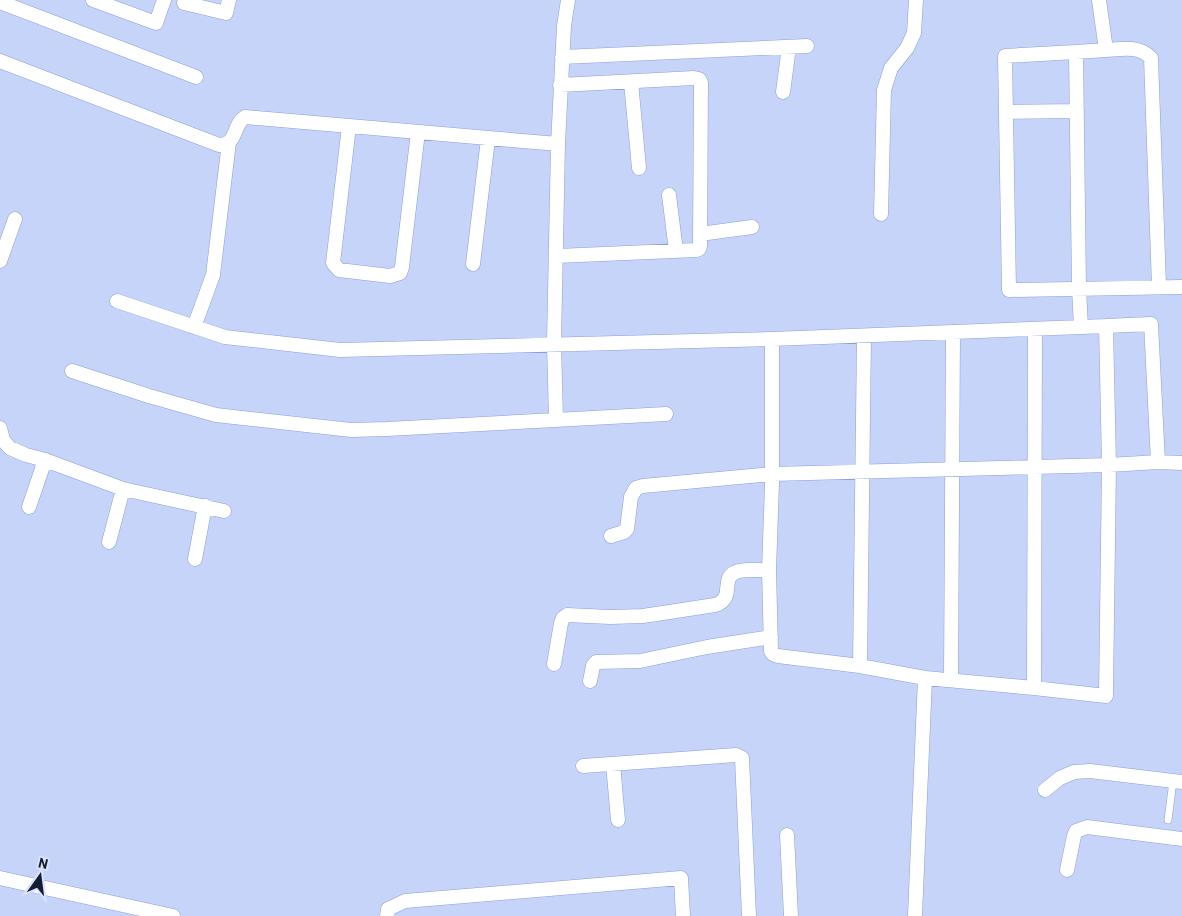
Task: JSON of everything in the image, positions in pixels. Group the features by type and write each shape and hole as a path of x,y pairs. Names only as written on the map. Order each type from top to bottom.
{"street":[{"path":"93,0 156,23 164,0"},
{"path":"184,3 226,13 229,0"},
{"path":"556,419 554,343 558,144 564,26 568,0"},
{"path":"881,214 884,90 891,68 907,48 914,33 916,0"},
{"path":"1099,0 1106,50"},
{"path":"0,2 196,77"},
{"path":"562,57 807,46"},
{"path":"783,92 789,47"},
{"path":"1159,286 1150,58 1145,52 1138,49 1005,56 1009,290 1182,287"},
{"path":"1076,52 1081,327"},
{"path":"0,61 219,145 226,145 229,142"},
{"path":"557,256 698,249 700,234 701,83 699,80 694,78 560,85"},
{"path":"631,82 639,168"},
{"path":"1006,112 1077,111"},
{"path":"194,327 213,275 229,142 239,120 245,116 558,144"},
{"path":"348,126 332,263 339,270 390,276 396,276 400,273 402,267 418,132"},
{"path":"473,264 488,139"},
{"path":"669,195 676,251"},
{"path":"0,261 15,219"},
{"path":"700,234 752,226"},
{"path":"116,301 230,338 340,350 864,336 1151,324 1158,462"},
{"path":"772,338 772,474 769,570 771,651 778,656 860,666 925,678 1106,696 1109,465 1106,326"},
{"path":"1034,688 1035,330"},
{"path":"951,680 953,332"},
{"path":"860,666 864,336"},
{"path":"72,370 149,396 216,415 351,430 666,414"},
{"path":"0,428 4,440 10,448 26,455 45,460 123,489 224,510"},
{"path":"29,507 45,460"},
{"path":"610,536 624,532 627,529 631,497 636,488 772,474 1158,462 1182,463"},
{"path":"109,542 123,489"},
{"path":"195,559 205,506"},
{"path":"554,664 561,622 567,615 643,616 716,605 722,603 725,599 729,578 732,574 769,570"},
{"path":"590,681 593,666 600,660 640,661 707,647 770,637"},
{"path":"914,916 925,678"},
{"path":"583,766 736,755 742,758 749,916"},
{"path":"613,764 618,820"},
{"path":"1045,790 1060,778 1074,772 1090,771 1178,782"},
{"path":"1067,870 1074,836 1080,828 1095,828 1182,839"},
{"path":"787,835 791,916"},
{"path":"0,878 173,916"},
{"path":"386,916 388,909 405,900 681,878 683,916"}],"lane":[{"path":"1168,820 1178,782"}]}
